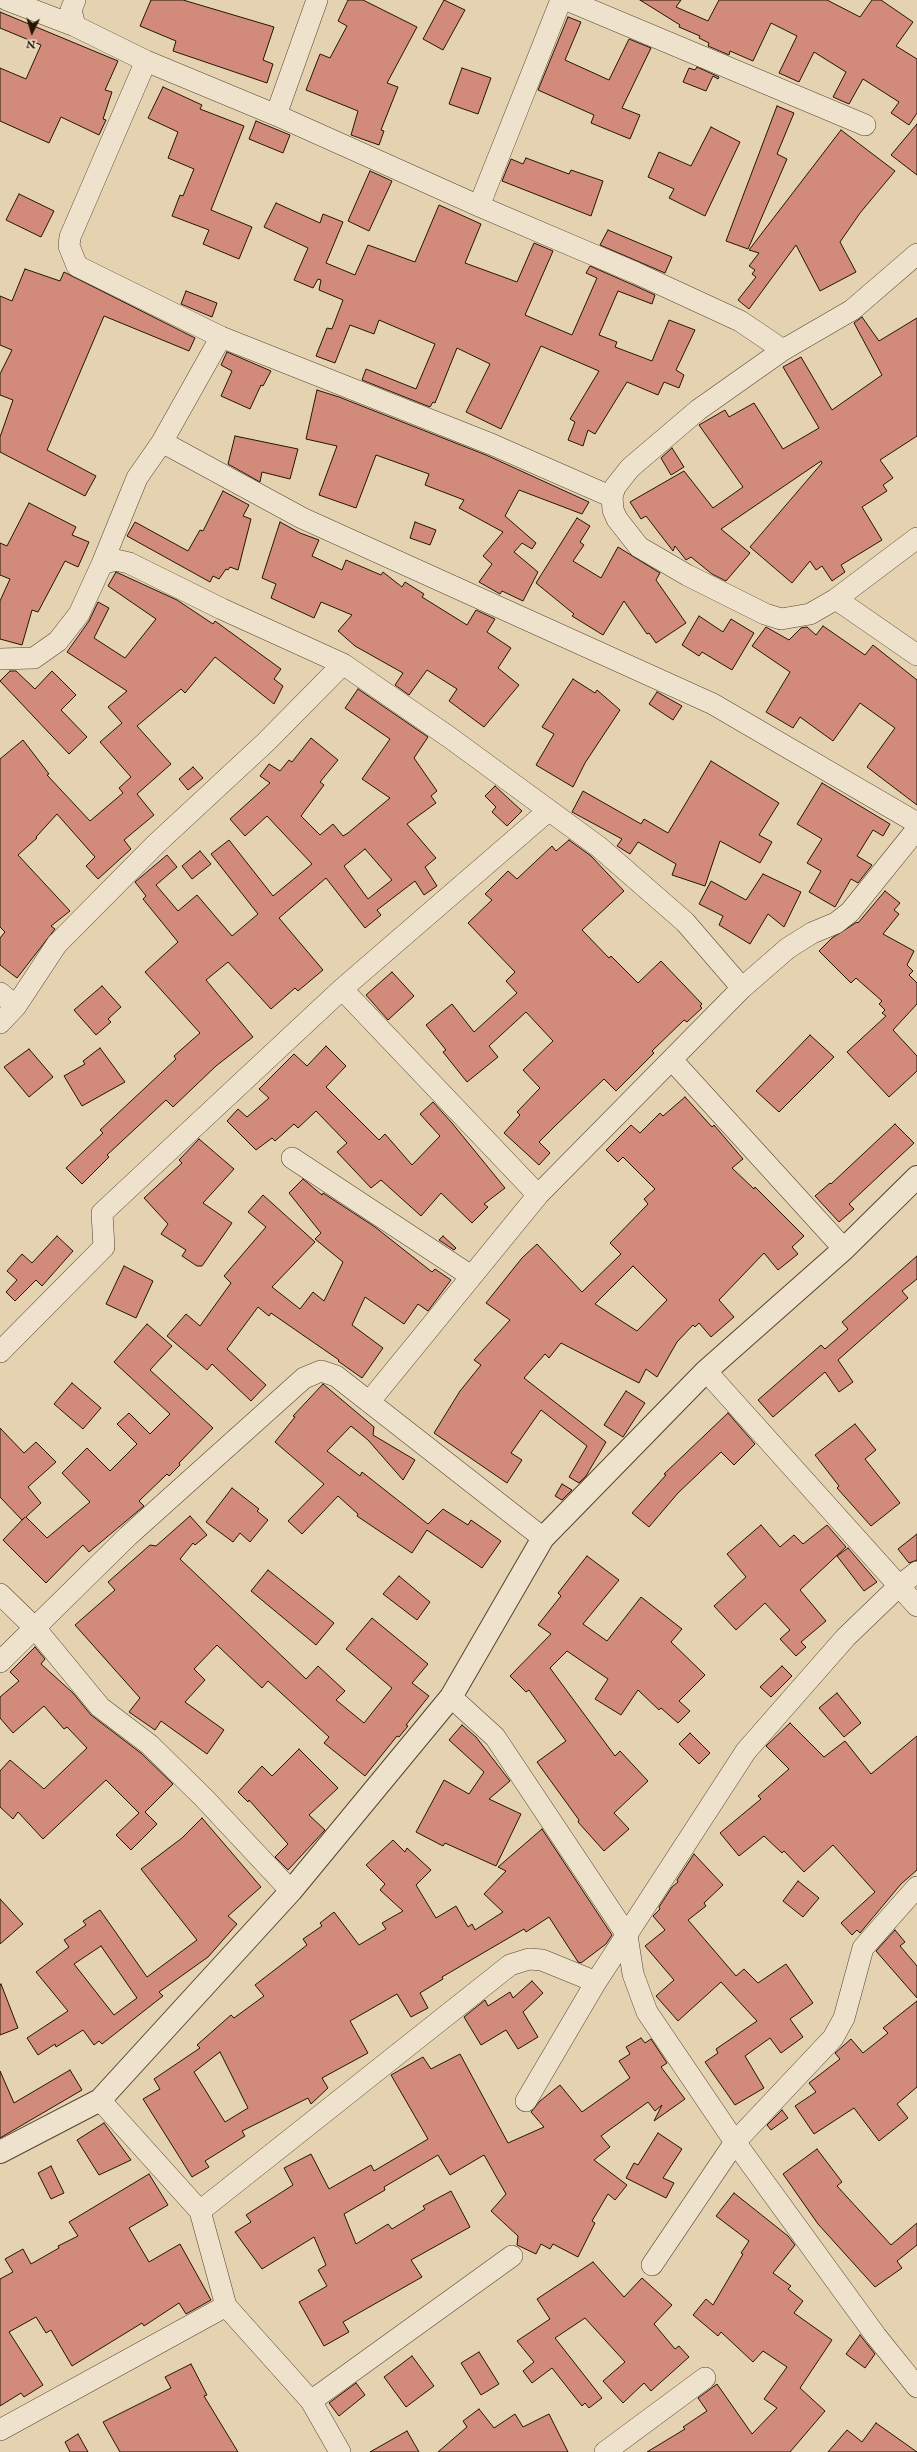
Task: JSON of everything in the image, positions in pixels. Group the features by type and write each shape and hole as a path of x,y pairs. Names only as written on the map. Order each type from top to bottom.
{"street":[{"path":"7,0 75,26 146,62 276,114 479,206 636,273 733,318 783,350"},
{"path":"75,0 71,10 75,26"},
{"path":"276,114 317,0"},
{"path":"479,206 560,0"},
{"path":"567,0 865,125"},
{"path":"146,62 77,220 69,246 77,266 221,337 491,444 612,497"},
{"path":"917,254 852,310 783,350 698,410 630,468 615,487 612,497 613,510 639,547 687,575 765,614 781,619 810,614 836,599 917,538"},
{"path":"3,663 34,658 58,641 79,614 102,564 137,478 162,442 221,337"},
{"path":"162,442 302,518 713,704 917,823"},
{"path":"102,564 116,560 129,563 343,664 449,737 598,847 685,922 742,988"},
{"path":"836,599 917,655"},
{"path":"0,1023 16,1006 57,944 156,844 266,742 343,664"},
{"path":"0,1352 104,1247 102,1213 342,989 548,811"},
{"path":"369,1402 538,1195 742,988 788,948 812,933 836,924 850,912 872,887 917,830"},
{"path":"342,989 538,1195"},
{"path":"0,993 16,1006"},
{"path":"672,1060 844,1249"},
{"path":"292,1158 471,1276"},
{"path":"0,2152 100,2100 291,1891 451,1697 543,1538 706,1371 844,1249 917,1177"},
{"path":"0,1662 128,1536 304,1378 321,1371 329,1373 369,1402 543,1538"},
{"path":"706,1371 917,1606"},
{"path":"526,2101 596,1982 746,1751 846,1637 899,1586 917,1572"},
{"path":"0,1594 35,1628 100,1707 150,1745 204,1798 291,1891"},
{"path":"451,1697 495,1737 627,1935 633,1974 647,2012 735,2142 876,2336 917,2387"},
{"path":"652,2266 735,2142 833,2038 844,2018 863,1948 917,1887"},
{"path":"200,2211 510,1964 529,1959 542,1960 596,1982"},
{"path":"100,2100 200,2211 226,2306 311,2401 340,2452"},
{"path":"311,2401 512,2256"},
{"path":"0,2430 226,2306"},
{"path":"606,2452 705,2378"}],"building":[{"path":"151,0 183,0 274,27 263,60 273,64 267,83 173,51 176,41 140,26"},
{"path":"348,0 363,0 417,27 387,83 398,87 381,130 384,131 379,145 351,135 358,111 306,90 320,54 330,58 347,26 338,21"},
{"path":"444,0 465,10 443,50 423,39"},
{"path":"640,0 681,0 676,7 708,21 719,0 827,0 860,17 872,0 881,0 913,22 896,46 917,59 917,113 909,125 891,113 899,102 863,79 849,104 833,97 846,72 814,52 799,82 779,73 797,36 771,23 753,61 730,51 729,55 708,46 709,43 699,38 700,36 679,27 680,25"},
{"path":"0,12 118,61 105,90 112,92 103,119 106,120 99,135 61,117 49,143 0,121 0,68 26,79 41,45 0,28"},
{"path":"568,17 581,22 565,60 609,80 629,39 651,48 622,108 640,115 630,139 591,123 594,115 538,90"},
{"path":"697,67 719,77 718,79 713,76 706,91 683,82 689,68 695,70"},
{"path":"462,68 491,78 478,114 449,104"},
{"path":"163,87 202,105 200,109 244,126 211,210 252,227 239,259 203,244 209,230 172,216 180,195 183,196 194,169 168,158 178,132 148,118"},
{"path":"777,106 794,113 777,154 787,159 748,249 726,241"},
{"path":"256,121 290,135 283,153 249,139"},
{"path":"917,124 917,175 891,155"},
{"path":"711,127 740,142 705,216 669,198 674,189 648,177 659,152 691,166"},
{"path":"841,130 895,171 860,213 840,242 856,272 820,291 796,245 749,309 738,300 756,277 752,274 755,270 749,266 759,253 749,250"},
{"path":"526,158 569,174 571,170 603,181 591,216 502,181 511,159 523,164"},
{"path":"370,171 392,181 369,231 348,221"},
{"path":"19,194 54,211 41,237 6,220"},
{"path":"276,203 320,223 323,214 343,222 326,263 355,275 368,245 415,262 439,205 481,224 465,263 517,282 534,243 553,251 525,315 572,335 597,278 586,273 590,266 655,295 652,304 618,291 599,335 617,342 615,347 652,361 669,320 695,330 676,370 684,375 679,388 664,382 658,395 627,382 595,434 588,430 583,446 568,440 575,422 570,419 599,371 541,346 501,429 466,412 490,364 457,348 435,403 433,402 430,407 362,380 366,369 416,389 435,344 379,320 374,334 350,325 335,363 316,356 327,328 332,329 343,300 319,290 321,280 318,279 313,288 294,280 308,248 264,227"},
{"path":"608,230 672,257 665,273 600,245"},
{"path":"25,269 60,281 64,272 195,338 189,351 104,316 47,450 96,476 85,496 0,452 0,437 13,400 0,395 0,374 12,350 0,345 0,296 12,301"},
{"path":"186,291 217,303 212,317 181,304"},
{"path":"862,317 879,341 917,318 917,436 880,460 893,478 883,485 887,491 862,507 882,540 841,565 845,572 832,581 822,566 816,570 810,561 792,583 750,547 822,463 821,461 721,529 750,553 726,581 712,574 691,557 686,560 675,546 673,551 646,516 641,519 630,502 684,471 713,508 743,487 699,425 725,410 729,417 754,403 783,449 819,428 783,367 801,357 832,410 882,375 854,323"},
{"path":"227,352 271,371 263,386 261,385 250,409 221,396 232,371 221,365"},
{"path":"317,390 339,397 486,455 589,502 582,514 519,490 505,516 536,543 532,549 522,543 514,552 538,572 523,601 502,591 500,594 479,582 492,564 483,556 503,532 459,508 464,500 425,485 429,474 376,455 356,508 319,495 337,446 306,439"},
{"path":"235,436 298,449 290,479 262,472 260,482 228,464"},
{"path":"672,448 684,467 671,475 661,458"},
{"path":"223,491 249,505 243,516 251,519 238,570 230,567 228,570 226,569 219,579 213,576 210,582 127,536 135,522 188,551 200,530 203,531"},
{"path":"29,503 76,527 72,535 89,542 78,567 65,561 38,612 32,610 22,645 0,639 0,601 10,579 0,575 0,543 7,546"},
{"path":"577,518 590,526 580,542 584,545 573,561 601,578 618,547 660,573 656,580 686,623 656,643 649,633 647,634 624,601 603,635 572,616 574,614 536,583"},
{"path":"280,522 300,533 319,540 312,556 342,570 346,560 381,575 383,572 402,587 405,582 424,594 422,597 467,625 476,610 495,619 487,632 511,648 498,668 519,685 484,727 449,701 457,689 427,670 409,695 395,685 403,673 355,646 338,631 352,615 321,602 314,618 271,598 276,584 262,578"},
{"path":"415,522 436,530 430,545 410,538"},
{"path":"116,572 177,600 213,624 215,621 281,669 274,679 283,686 274,704 215,657 185,693 181,689 137,726 171,764 137,794 154,815 124,840 131,849 98,879 86,866 95,857 57,814 36,837 37,838 18,855 70,911 51,926 55,929 17,978 0,965 0,938 5,932 0,927 0,759 23,740 49,774 47,775 90,821 123,793 119,788 131,777 100,742 122,723 108,707 127,691 67,652 89,621 98,602 109,608 94,638 125,658 156,619 108,586"},
{"path":"699,616 723,632 731,619 754,633 732,670 702,652 699,656 682,645"},
{"path":"823,626 865,655 873,645 917,680 917,805 867,767 895,728 860,703 833,741 800,717 793,728 766,712 790,672 752,646 766,627 789,640 801,628 807,627 816,635"},
{"path":"10,671 16,671 35,689 52,671 76,695 61,710 87,737 69,754 0,681"},
{"path":"573,679 595,693 597,690 620,710 585,763 573,787 536,765 554,734 542,727"},
{"path":"358,689 428,737 414,758 437,791 431,796 436,803 407,824 436,858 425,867 437,886 424,895 415,881 377,910 381,915 365,928 326,878 279,918 323,970 298,991 295,988 271,1009 228,962 206,980 253,1037 216,1066 173,1107 166,1100 107,1155 109,1157 82,1184 66,1168 103,1133 100,1130 176,1059 174,1056 200,1033 145,972 178,942 143,899 146,896 135,882 167,855 177,867 156,885 178,911 197,895 232,936 258,914 211,854 229,840 273,896 312,864 267,816 245,836 230,819 270,783 260,776 269,764 280,771 289,760 292,762 311,738 338,760 320,782 324,785 301,816 320,835 333,824 343,836 390,798 362,779 390,739 345,708","holes":["365,849 392,880 368,899 344,866"]},
{"path":"657,692 682,706 673,720 649,704"},
{"path":"711,761 779,803 759,835 772,842 760,863 720,841 705,886 672,875 676,864 638,842 630,854 617,846 622,839 572,812 583,791 641,824 644,819 668,833"},
{"path":"193,767 203,778 188,790 179,779"},
{"path":"822,783 890,824 883,836 873,830 857,856 872,865 858,883 851,879 835,907 809,892 821,871 807,863 822,839 797,824"},
{"path":"495,786 522,811 507,826 492,812 496,807 485,796"},
{"path":"569,840 591,856 624,891 582,930 609,958 611,956 638,983 661,961 702,1004 700,1006 702,1008 687,1022 684,1020 652,1051 654,1053 616,1091 604,1079 556,1125 539,1142 550,1153 539,1165 504,1133 520,1115 517,1112 540,1088 523,1070 553,1041 526,1012 489,1046 498,1057 467,1082 443,1052 446,1050 426,1025 452,1004 474,1032 517,993 506,981 515,972 468,923 492,900 485,894 508,871 517,879 552,846 556,851"},
{"path":"200,851 211,864 192,879 182,866"},
{"path":"763,874 801,892 784,927 768,914 750,944 719,925 723,916 699,904 711,881 746,900"},
{"path":"885,891 900,903 894,910 899,914 883,934 914,951 907,965 913,971 909,975 917,983 917,1004 893,1030 917,1056 917,1071 889,1097 847,1052 886,1016 882,1013 885,1010 879,1004 882,1001 856,978 851,983 819,951 832,938 857,922 858,923"},
{"path":"392,972 414,996 388,1020 366,995"},
{"path":"102,986 121,1007 108,1019 111,1022 96,1035 74,1010"},
{"path":"810,1035 834,1057 779,1112 756,1091"},
{"path":"326,1046 346,1066 326,1087 379,1140 385,1134 412,1165 440,1136 420,1114 433,1102 452,1123 505,1188 484,1204 488,1207 472,1223 441,1193 421,1216 381,1180 371,1188 337,1152 347,1143 316,1111 298,1128 294,1124 275,1141 272,1138 256,1150 227,1121 238,1109 247,1117 269,1098 259,1089 294,1054 307,1066"},
{"path":"100,1048 125,1082 82,1106 64,1076 85,1064 83,1061"},
{"path":"29,1049 53,1077 29,1097 4,1067"},
{"path":"685,1097 712,1127 714,1125 743,1159 732,1168 754,1189 755,1187 804,1236 792,1247 798,1254 778,1270 764,1253 719,1300 734,1317 711,1337 699,1323 695,1327 693,1325 677,1342 657,1377 646,1369 639,1383 561,1343 549,1358 545,1354 524,1378 606,1442 586,1476 579,1483 569,1477 587,1446 541,1410 511,1453 522,1460 507,1483 434,1433 460,1391 481,1365 474,1360 510,1320 486,1303 522,1258 537,1244 582,1292 621,1254 610,1243 648,1204 644,1199 655,1189 623,1157 618,1162 606,1150 631,1125 640,1133 660,1113 663,1116","holes":["633,1266 667,1300 637,1331 595,1304"]},
{"path":"895,1124 914,1143 849,1204 854,1209 839,1222 815,1196 830,1183 831,1184"},
{"path":"199,1139 234,1169 203,1203 232,1223 202,1266 197,1266 182,1256 186,1250 161,1234 168,1224 144,1198 182,1163 179,1160"},
{"path":"303,1179 322,1195 323,1193 375,1227 432,1272 435,1269 451,1280 428,1311 418,1304 404,1324 365,1297 352,1325 383,1348 362,1378 338,1361 339,1360 271,1313 269,1316 258,1307 227,1349 266,1385 251,1401 212,1364 207,1370 167,1336 186,1314 200,1326 231,1283 224,1276 266,1227 248,1212 263,1195 315,1242 272,1287 300,1309 313,1292 324,1301 343,1262 315,1239 321,1233 289,1193"},
{"path":"57,1236 73,1251 42,1286 36,1280 15,1301 6,1292 17,1280 7,1271 22,1254 32,1263"},
{"path":"443,1236 456,1248 454,1250 439,1240"},
{"path":"917,1256 917,1279 902,1291 908,1298 838,1360 853,1382 839,1392 825,1372 773,1417 758,1400 821,1345 825,1349 848,1329 842,1322"},
{"path":"124,1266 153,1281 136,1318 106,1304"},
{"path":"147,1324 172,1346 150,1370 213,1428 179,1463 180,1465 169,1476 167,1474 139,1501 144,1506 89,1552 83,1545 46,1583 3,1540 25,1517 22,1520 0,1497 0,1428 24,1453 36,1442 56,1462 28,1487 41,1503 26,1517 47,1538 90,1502 62,1473 87,1448 110,1471 137,1444 117,1424 129,1413 150,1434 170,1414 114,1362"},
{"path":"72,1383 101,1408 83,1429 54,1404"},
{"path":"323,1384 374,1427 373,1435 415,1460 403,1480 368,1440 351,1426 327,1451 360,1476 362,1472 428,1524 443,1509 468,1525 471,1520 501,1541 482,1568 427,1530 412,1553 357,1516 358,1514 338,1496 302,1534 288,1521 324,1484 275,1442 295,1417 293,1416"},
{"path":"626,1391 645,1403 623,1437 604,1425"},
{"path":"728,1413 755,1444 734,1465 721,1452 678,1493 649,1527 632,1513 666,1475 664,1474"},
{"path":"855,1424 876,1450 865,1459 900,1503 871,1526 837,1488 839,1486 815,1455"},
{"path":"562,1484 572,1490 562,1500 555,1496"},
{"path":"232,1488 259,1509 257,1511 268,1520 250,1542 240,1533 233,1542 206,1522"},
{"path":"190,1516 207,1535 195,1545 193,1543 180,1559 306,1679 318,1666 345,1691 336,1700 364,1723 392,1688 346,1649 372,1618 428,1664 412,1683 429,1696 406,1725 408,1726 399,1737 397,1736 365,1776 324,1743 329,1737 268,1681 262,1688 217,1645 194,1669 205,1680 185,1702 224,1730 207,1754 161,1721 155,1730 129,1712 140,1698 75,1625 115,1590 108,1582 150,1545 156,1546"},
{"path":"761,1525 780,1547 794,1535 803,1544 827,1525 846,1547 800,1590 826,1621 801,1642 806,1647 796,1656 780,1639 790,1630 765,1603 736,1630 714,1606 746,1577 727,1554"},
{"path":"917,1534 917,1560 909,1563 898,1549"},
{"path":"848,1548 877,1582 864,1591 837,1556"},
{"path":"587,1556 619,1580 583,1624 607,1641 641,1597 682,1629 671,1642 705,1675 679,1701 690,1711 678,1723 661,1708 659,1710 638,1690 621,1715 595,1699 608,1679 567,1651 550,1668 615,1756 620,1751 648,1781 614,1813 629,1829 604,1851 578,1822 579,1820 537,1762 566,1741 529,1690 526,1692 510,1676 551,1634 538,1625 561,1596 558,1593"},
{"path":"268,1570 334,1623 316,1645 251,1591"},
{"path":"399,1576 430,1602 417,1620 383,1594"},
{"path":"35,1647 45,1659 41,1664 73,1693 91,1715 142,1754 173,1784 145,1812 157,1824 131,1850 116,1835 139,1813 106,1780 43,1839 18,1812 13,1819 0,1807 0,1771 10,1760 44,1789 87,1748 67,1727 64,1729 44,1706 13,1733 0,1718 0,1697 19,1681 10,1672"},
{"path":"782,1666 792,1676 771,1697 760,1687"},
{"path":"837,1693 861,1723 844,1737 819,1708"},
{"path":"790,1723 824,1757 845,1741 871,1774 917,1736 917,1870 901,1884 860,1933 857,1930 852,1935 841,1923 875,1892 833,1845 804,1872 784,1851 782,1853 764,1836 739,1856 720,1833 761,1799 758,1796 789,1769 766,1746"},
{"path":"462,1725 476,1737 510,1781 489,1799 521,1814 496,1866 445,1843 443,1846 416,1832 444,1780 469,1794 484,1772 449,1740"},
{"path":"690,1733 710,1753 699,1764 679,1744"},
{"path":"299,1749 338,1788 309,1815 325,1830 288,1870 275,1857 288,1844 249,1800 248,1802 238,1792 262,1766 272,1776"},
{"path":"202,1818 261,1887 228,1916 237,1924 208,1957 159,1992 163,1996 102,2044 99,2041 94,2045 83,2030 56,2047 55,2044 38,2055 27,2038 68,2011 36,1972 69,1947 64,1940 86,1925 83,1921 100,1910 147,1977 197,1940 141,1869 182,1838","holes":["101,1946 137,1998 114,2015 74,1964"]},
{"path":"542,1829 612,1935 606,1944 581,1963 578,1962 549,1917 526,1932 524,1929 442,1977 443,1979 420,1993 428,2008 411,2017 397,1994 350,2021 368,2053 322,2078 328,2088 311,2104 308,2098 242,2131 245,2136 205,2161 209,2167 192,2177 143,2099 160,2089 154,2079 200,2048 197,2045 231,2015 234,2018 264,1996 255,1985 307,1945 303,1939 322,1926 320,1923 334,1912 359,1945 386,1929 382,1923 403,1911 380,1890 385,1884 366,1865 393,1840 405,1852 407,1848 431,1870 416,1885 436,1918 456,1906 468,1927 472,1924 475,1930 503,1912 484,1894 506,1871 498,1867","holes":["220,2052 248,2108 225,2122 194,2072"]},
{"path":"694,1854 723,1885 704,1903 706,1906 688,1920 736,1976 744,1969 758,1983 786,1964 813,2003 790,2019 803,2037 781,2053 770,2038 745,2056 764,2088 735,2105 705,2062 718,2053 716,2049 757,2021 721,1982 678,2021 656,1996 674,1980 645,1946 665,1930 653,1916 660,1909 659,1907 672,1887 678,1882 677,1880"},
{"path":"798,1881 819,1898 803,1917 783,1901"},
{"path":"0,1899 23,1924 0,1944"},
{"path":"895,1930 905,1942 900,1946 917,1966 917,1998 876,1951"},
{"path":"532,1981 543,1993 523,2012 538,2037 518,2049 506,2030 481,2045 464,2017 485,2000 488,2006 510,1992 513,1998"},
{"path":"1,1984 18,2028 0,2035 0,1985"},
{"path":"917,2001 917,2087 897,2104 908,2118 879,2141 854,2108 814,2134 795,2106 816,2092 809,2083 840,2059 835,2053 851,2039 863,2053 888,2033 883,2028"},
{"path":"641,2038 645,2043 651,2039 667,2063 661,2067 685,2099 654,2121 662,2105 655,2111 648,2102 601,2136 610,2147 594,2160 627,2185 615,2200 608,2194 592,2221 595,2223 578,2257 553,2244 550,2249 541,2244 536,2254 517,2245 518,2236 491,2211 506,2194 484,2155 450,2175 438,2155 384,2187 385,2190 344,2214 356,2244 388,2224 392,2229 425,2209 423,2206 451,2191 470,2227 411,2260 422,2277 343,2322 349,2332 324,2346 299,2302 327,2286 318,2270 326,2265 314,2237 262,2269 235,2232 251,2222 246,2215 293,2185 284,2168 311,2154 329,2189 371,2165 374,2171 428,2139 391,2075 423,2057 431,2069 460,2054 508,2143 544,2127 531,2112 540,2101 560,2085 582,2112 630,2078 619,2061 630,2054 626,2047"},
{"path":"70,2070 82,2090 0,2138 0,2071 14,2103"},
{"path":"782,2110 788,2118 771,2130 767,2125"},
{"path":"104,2123 131,2160 99,2175 77,2140"},
{"path":"658,2133 682,2149 663,2178 674,2183 666,2198 626,2178 634,2163 638,2165"},
{"path":"817,2149 842,2182 837,2186 891,2245 917,2223 917,2245 897,2261 902,2268 875,2287 818,2224 783,2174"},
{"path":"51,2166 64,2193 51,2199 38,2173"},
{"path":"149,2174 168,2205 129,2228 149,2262 180,2244 211,2300 186,2314 179,2303 144,2326 142,2323 72,2366 51,2330 46,2333 36,2317 9,2332 43,2385 24,2397 21,2393 0,2406 0,2279 13,2272 5,2259 23,2249 31,2264 59,2248 58,2246 78,2236 69,2222"},
{"path":"734,2193 788,2236 795,2245 773,2273 791,2286 788,2289 803,2301 794,2313 832,2340 800,2388 825,2411 790,2452 647,2452 685,2429 683,2427 707,2411 698,2398 717,2384 752,2434 777,2408 764,2399 787,2367 763,2351 753,2362 721,2332 718,2336 693,2315 706,2299 713,2305 749,2241 716,2216"},
{"path":"593,2262 624,2297 642,2278 672,2305 654,2324 675,2349 679,2346 689,2357 651,2391 644,2383 623,2403 603,2381 625,2362 585,2318 555,2338 602,2398 589,2408 585,2403 582,2406 552,2368 532,2383 523,2371 534,2362 517,2341 550,2319 537,2299"},
{"path":"860,2335 875,2354 865,2368 846,2354"},
{"path":"479,2352 499,2384 481,2395 461,2363"},
{"path":"412,2356 434,2386 406,2407 384,2377"},
{"path":"191,2364 207,2395 204,2396 238,2452 120,2452 103,2422 171,2388 165,2377"},
{"path":"356,2383 365,2395 339,2416 329,2403"},
{"path":"479,2409 494,2428 515,2414 523,2427 549,2414 568,2452 438,2452 467,2427 463,2421"},
{"path":"876,2423 917,2452 828,2452 847,2430 862,2442"},
{"path":"407,2431 419,2452 370,2452"},
{"path":"78,2434 88,2452 70,2452 65,2442"}]}
